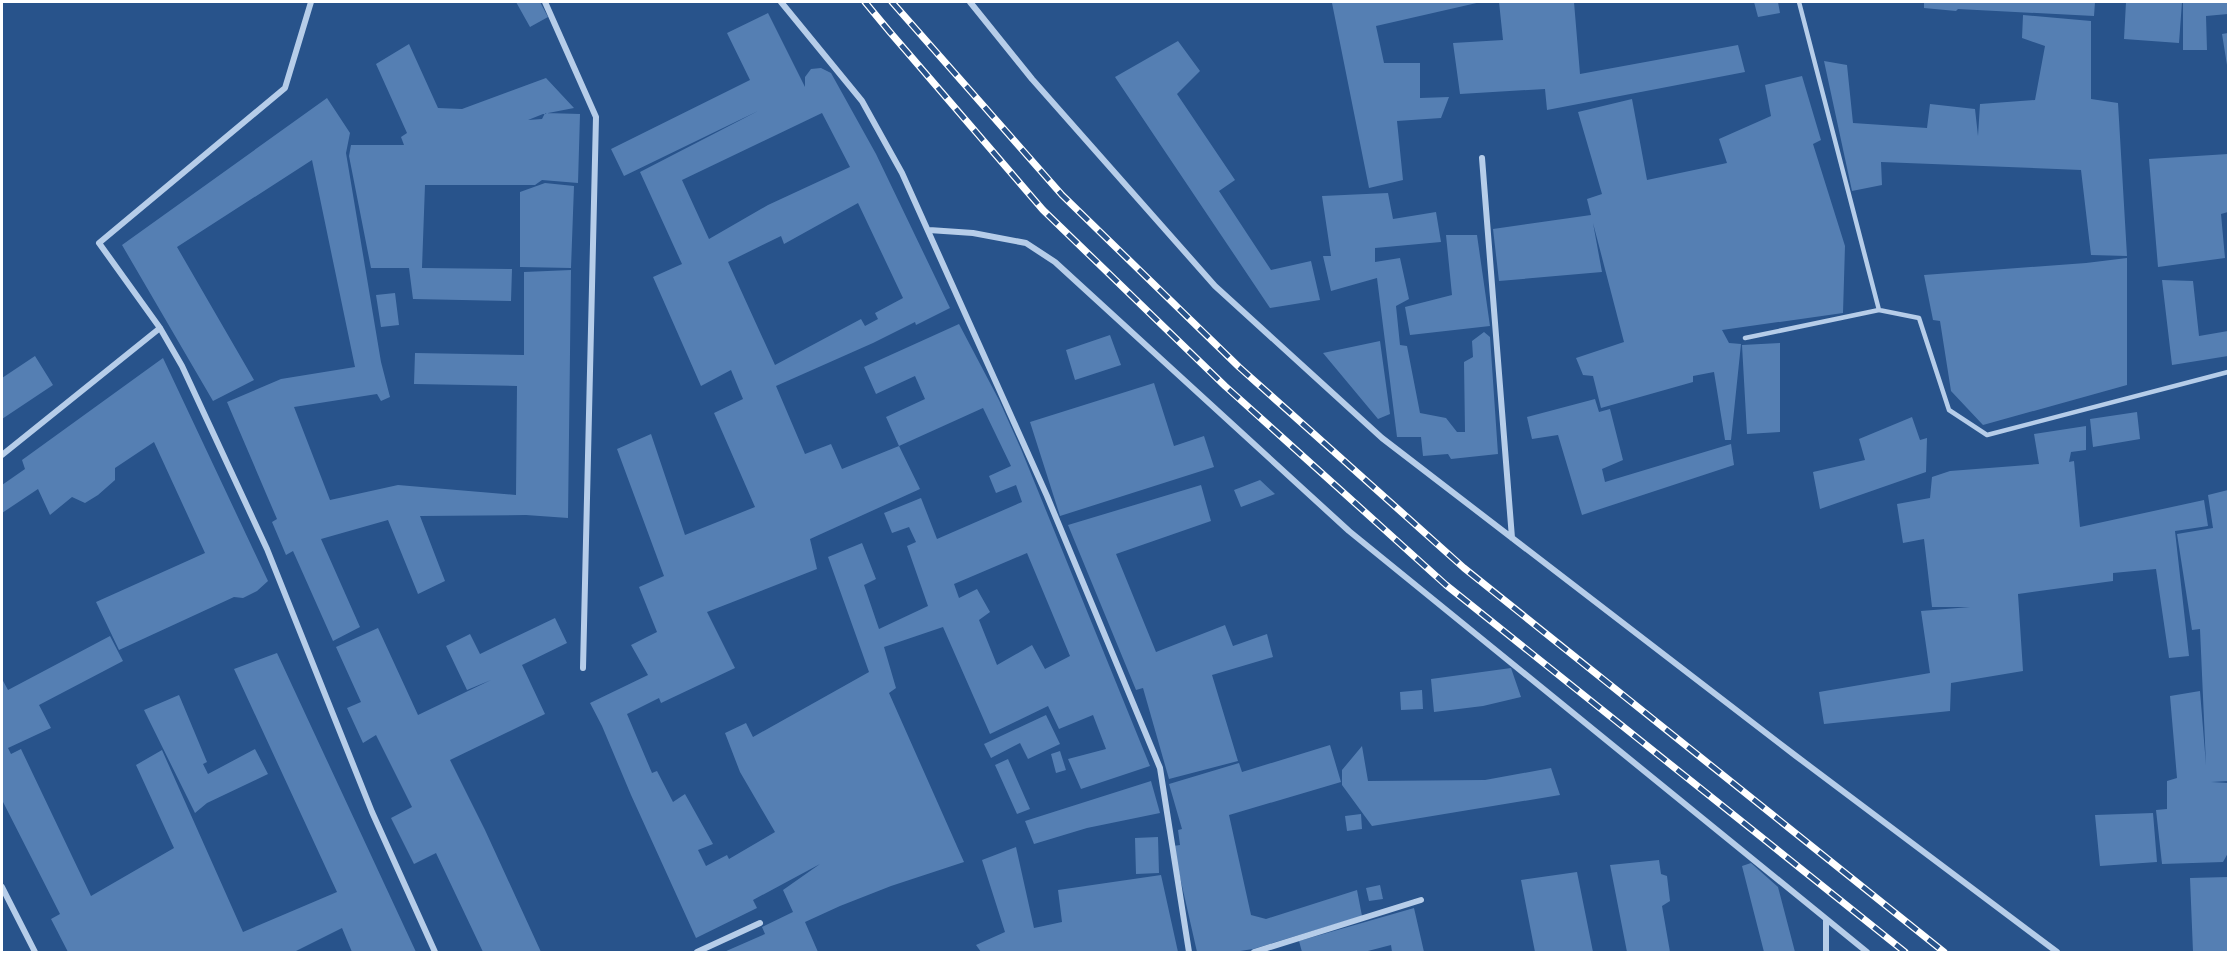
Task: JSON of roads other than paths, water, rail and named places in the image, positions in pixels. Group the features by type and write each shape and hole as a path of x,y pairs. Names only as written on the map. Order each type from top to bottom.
{"street":[{"path":"311,2 285,88 99,243 160,328 182,366 267,549 372,812 435,952"},
{"path":"545,2 596,117 583,668"},
{"path":"781,2 862,101 902,173 1047,496 1160,768 1189,952"},
{"path":"970,2 1032,79 1215,286 1382,438 1796,756 2057,952"},
{"path":"1482,158 1512,538"},
{"path":"929,230 973,233 1026,243 1055,262 1349,531 1867,952"},
{"path":"2,455 160,328"},
{"path":"2,887 35,952"},
{"path":"1254,952 1421,900"},
{"path":"1826,919 1826,952"},
{"path":"697,952 760,923"}],"lane":[{"path":"1799,2 1879,310"},
{"path":"1745,338 1879,310 1919,318 1949,410 1987,435 2229,372"}],"railway":[{"path":"865,2 1043,210 1225,386 1446,585 1905,952"},
{"path":"892,2 1062,195 1239,367 1464,568 1944,952"}]}
